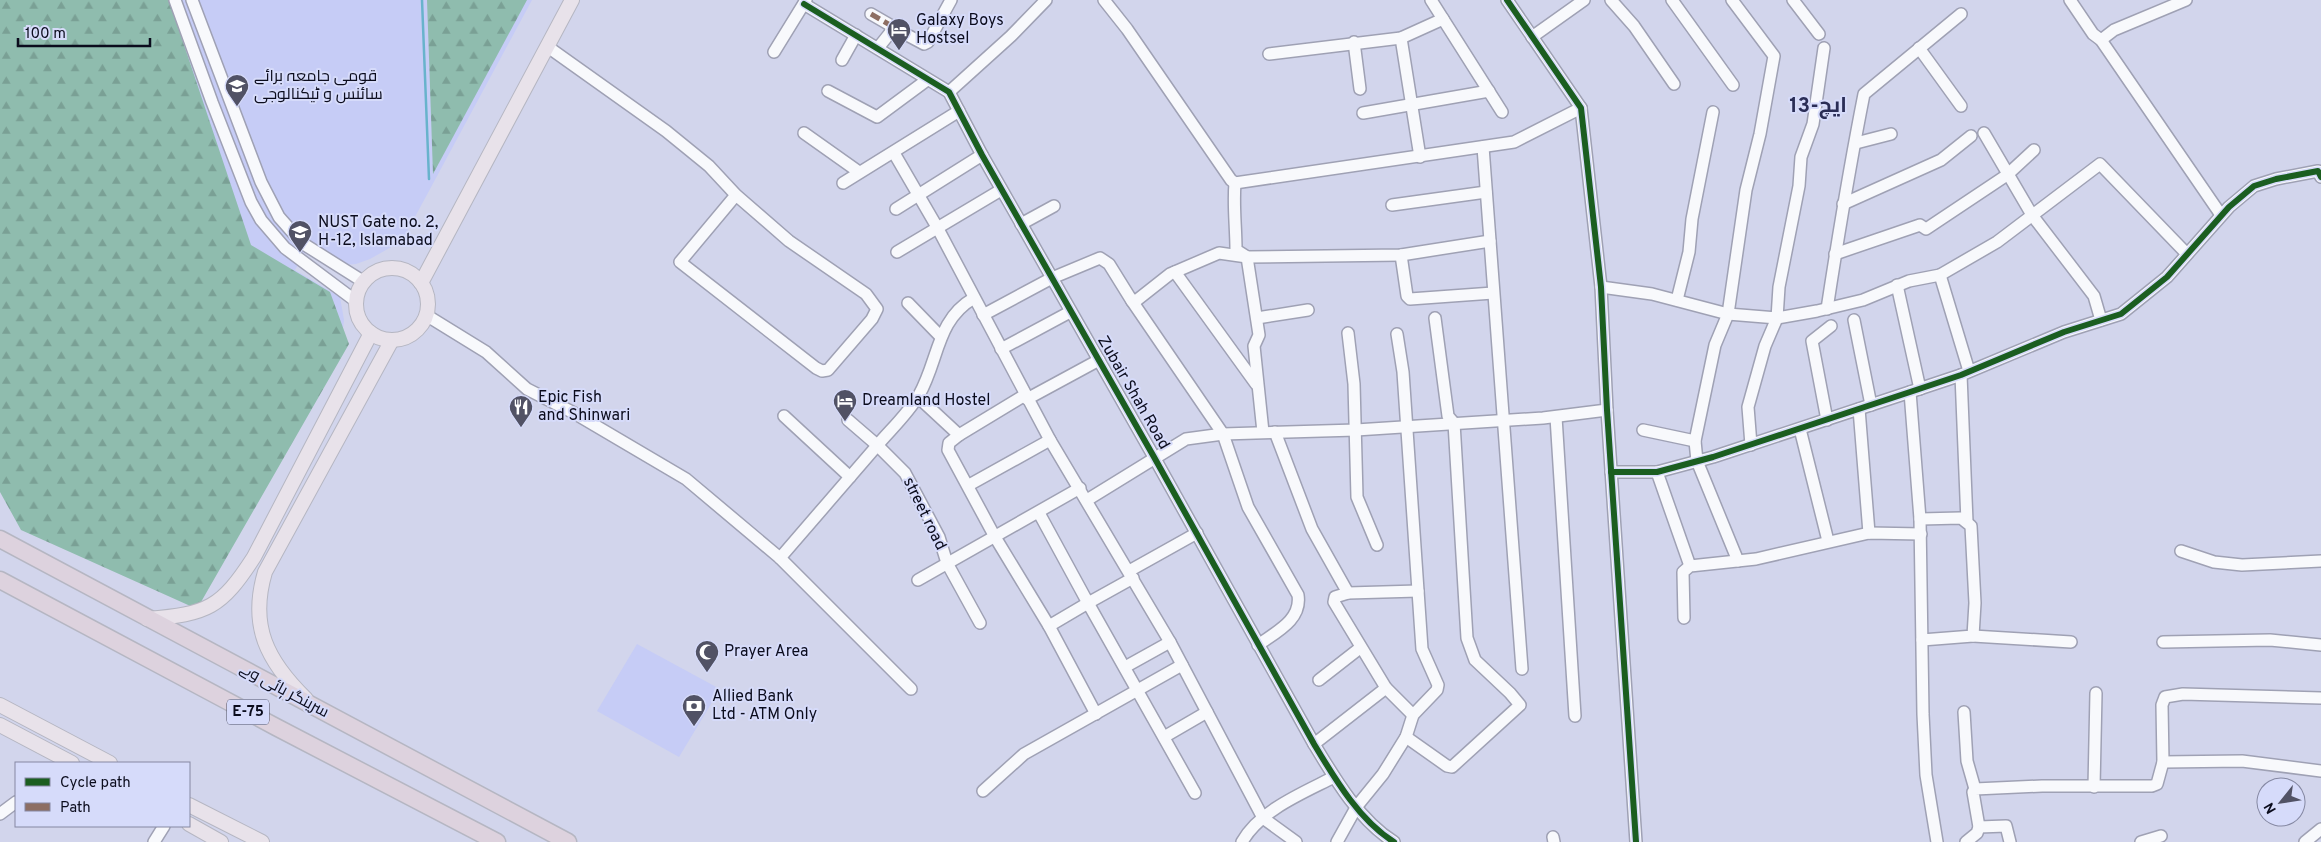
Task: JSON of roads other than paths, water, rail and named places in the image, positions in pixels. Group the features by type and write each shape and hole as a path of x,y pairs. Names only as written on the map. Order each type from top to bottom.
{"highway":[{"name":"سرینگر ہائی وے","path":"0,539 568,842"},
{"name":"E-75","path":"0,580 497,842"}],"main road":[{"path":"421,283 572,0"},
{"path":"394,268 413,275 421,283 426,293 426,315 421,326 413,333 392,340 371,333 363,324 356,302 364,282 377,271 394,268"},
{"path":"147,619 183,616 200,611 219,601 238,583 259,548 371,333"},
{"path":"315,707 285,676 266,648 258,606 260,588 265,572 392,340"},
{"path":"0,705 108,762"},
{"path":"0,725 53,759 67,762"},
{"path":"190,806 262,842"},
{"path":"190,825 221,842"}],"street":[{"path":"175,0 215,111 251,202 261,220 285,248 356,302"},
{"path":"192,0 261,182 279,216 302,243 364,282"},
{"path":"878,48 891,30 898,28 924,44 928,42 951,0"},
{"path":"774,52 805,2 948,92 1010,36 1046,0"},
{"path":"1104,0 1127,29 1231,180 1236,183 1514,142 1581,108"},
{"path":"1430,0 1502,112"},
{"path":"1507,0 1581,108 1602,287 1607,410 1636,842"},
{"path":"1532,37 1584,0"},
{"path":"1611,0 1634,26 1674,84"},
{"path":"1672,0 1733,85"},
{"path":"1732,0 1774,56 1760,134 1745,199 1728,314 1715,344 1695,441 1696,461 1738,561"},
{"path":"1793,0 1820,34"},
{"path":"2070,0 2093,34 2101,40 2221,215"},
{"path":"2101,40 2114,30 2186,0"},
{"path":"871,14 890,25 891,30"},
{"path":"1827,308 1843,204 1864,94 1960,14"},
{"path":"184,25 198,18"},
{"path":"1269,54 1354,42 1401,38 1443,20"},
{"path":"842,60 856,35"},
{"path":"1401,38 1420,156"},
{"path":"1354,42 1360,89"},
{"path":"548,47 666,131 709,166 736,195 789,241 866,294 877,308 872,319 828,370 822,371 816,368 680,262 736,195"},
{"path":"1751,445 1748,407 1765,346 1776,318 1779,287 1799,186 1801,157 1813,124 1824,48"},
{"path":"1919,48 1961,106"},
{"path":"828,91 877,117 927,80"},
{"path":"1364,113 1489,91"},
{"name":"Zubair Shah Road","path":"948,92 1314,744 1334,777 1378,832 1394,842"},
{"path":"843,183 959,111"},
{"path":"1677,300 1689,252 1692,219 1713,112"},
{"path":"804,133 859,172"},
{"path":"1984,133 2032,215 2094,296 2101,320"},
{"path":"1856,143 1891,134"},
{"path":"1843,204 1941,160 1971,136"},
{"path":"1483,146 1522,669"},
{"path":"1835,254 1920,225 1926,229 2007,175 2034,150"},
{"path":"894,153 937,227 1050,440 1170,642 1263,818 1296,842"},
{"path":"896,209 982,155"},
{"path":"1602,287 1652,294 1728,314 1776,318 1862,300 1908,281 1940,275 1997,242 2100,164 2187,254"},
{"path":"1611,472 1657,472 1751,445 1965,373 2121,314 2167,277 2204,238 2221,215 2254,186 2276,179 2318,171 2321,177"},
{"path":"1236,183 1234,200 1237,225 1236,250 1247,257 1259,335 1254,346 1262,432"},
{"path":"897,252 1002,190"},
{"path":"1392,205 1486,192"},
{"path":"1021,224 1054,206"},
{"path":"1132,300 1137,300 1175,272 1219,253 1247,257 1401,255 1490,241"},
{"path":"1401,255 1407,296 1410,299 1493,292"},
{"path":"983,315 1052,278 1100,258 1109,264 1223,434 1248,508 1298,595 1300,606 1296,614 1258,645"},
{"path":"1175,272 1257,386"},
{"path":"1940,275 1965,373 1967,522"},
{"path":"1897,285 1915,390 1921,534 1926,775 1937,842"},
{"path":"780,558 897,424 918,397 927,380 947,322 958,308 974,298"},
{"path":"908,303 941,338"},
{"path":"1257,318 1308,310"},
{"path":"1001,349 1070,312"},
{"path":"426,315 486,352 527,389 574,413 686,480 780,558 912,689"},
{"path":"1406,737 1447,766 1452,767 1520,705 1510,692 1475,660 1467,638 1454,423 1448,416 1435,318"},
{"path":"1854,320 1871,405"},
{"path":"1827,420 1812,341 1831,326"},
{"path":"1348,333 1354,384 1357,497 1377,545"},
{"path":"1337,842 1357,806 1382,774 1406,737 1412,715 1437,690 1438,685 1422,649 1403,372 1397,334"},
{"path":"1096,714 1049,626 995,536 969,485 948,450 949,443 959,435 1026,397 1100,360"},
{"path":"918,397 959,435"},
{"path":"1859,409 1869,533"},
{"path":"1087,500 1186,439 1223,434 1356,430 1556,417 1607,410"},
{"path":"784,416 850,477"},
{"path":"1556,417 1575,716"},
{"name":"street road","path":"848,420 905,473 938,537 947,564 980,623"},
{"path":"1800,429 1828,541"},
{"path":"1643,430 1695,441"},
{"path":"1275,432 1312,529 1348,593"},
{"path":"969,485 1050,440"},
{"path":"1657,472 1690,566"},
{"path":"918,580 1080,488"},
{"path":"1039,513 1195,793"},
{"path":"1920,519 1961,518 1971,526 1975,603 1973,636"},
{"path":"1049,626 1197,533"},
{"path":"1684,618 1683,572 1690,566 1738,561 1869,533 1921,534"},
{"path":"2181,551 2214,562 2242,565 2321,561"},
{"path":"1412,715 1386,688 1360,648 1334,602 1335,597 1348,593 1418,591"},
{"path":"1922,640 1973,636 2071,642"},
{"path":"2164,642 2270,640 2321,644"},
{"path":"1125,667 1170,642"},
{"path":"1319,680 1360,648"},
{"path":"983,791 1024,754 1182,665"},
{"path":"1314,744 1386,688"},
{"path":"2094,787 2096,693"},
{"path":"1975,789 2042,786 2152,786 2159,780 2163,762 2162,705 2165,697 2183,694 2321,698"},
{"path":"1164,737 1207,712"},
{"path":"1964,712 1967,761 1975,789 1973,792 1979,827 1977,833 1966,842"},
{"path":"2163,762 2242,761 2321,771"},
{"path":"1242,842 1248,831 1263,818 1334,777"},
{"path":"0,814 15,803"},
{"path":"1979,827 2006,826 2010,842"},
{"path":"154,842 163,827"},
{"path":"2305,842 2321,829"},
{"path":"2140,842 2161,836"}],"waterway":[{"path":"422,0 429,179"}],"place":[{"name":"Galaxy Boys Hostsel","path":"899,51"},
{"name":"قومی جامعہ برائے سائنس و ٹیکنالوجی","path":"237,107"},
{"name":"NUST Gate no. 2, H-12, Islamabad","path":"300,253"},
{"name":"Dreamland Hostel","path":"845,422"},
{"name":"Epic Fish and Shinwari","path":"521,428"},
{"name":"Prayer Area","path":"707,673"},
{"name":"Allied Bank Ltd - ATM Only","path":"694,727"}],"district":[{"name":"ایچ-13","path":"1818,106"}]}
